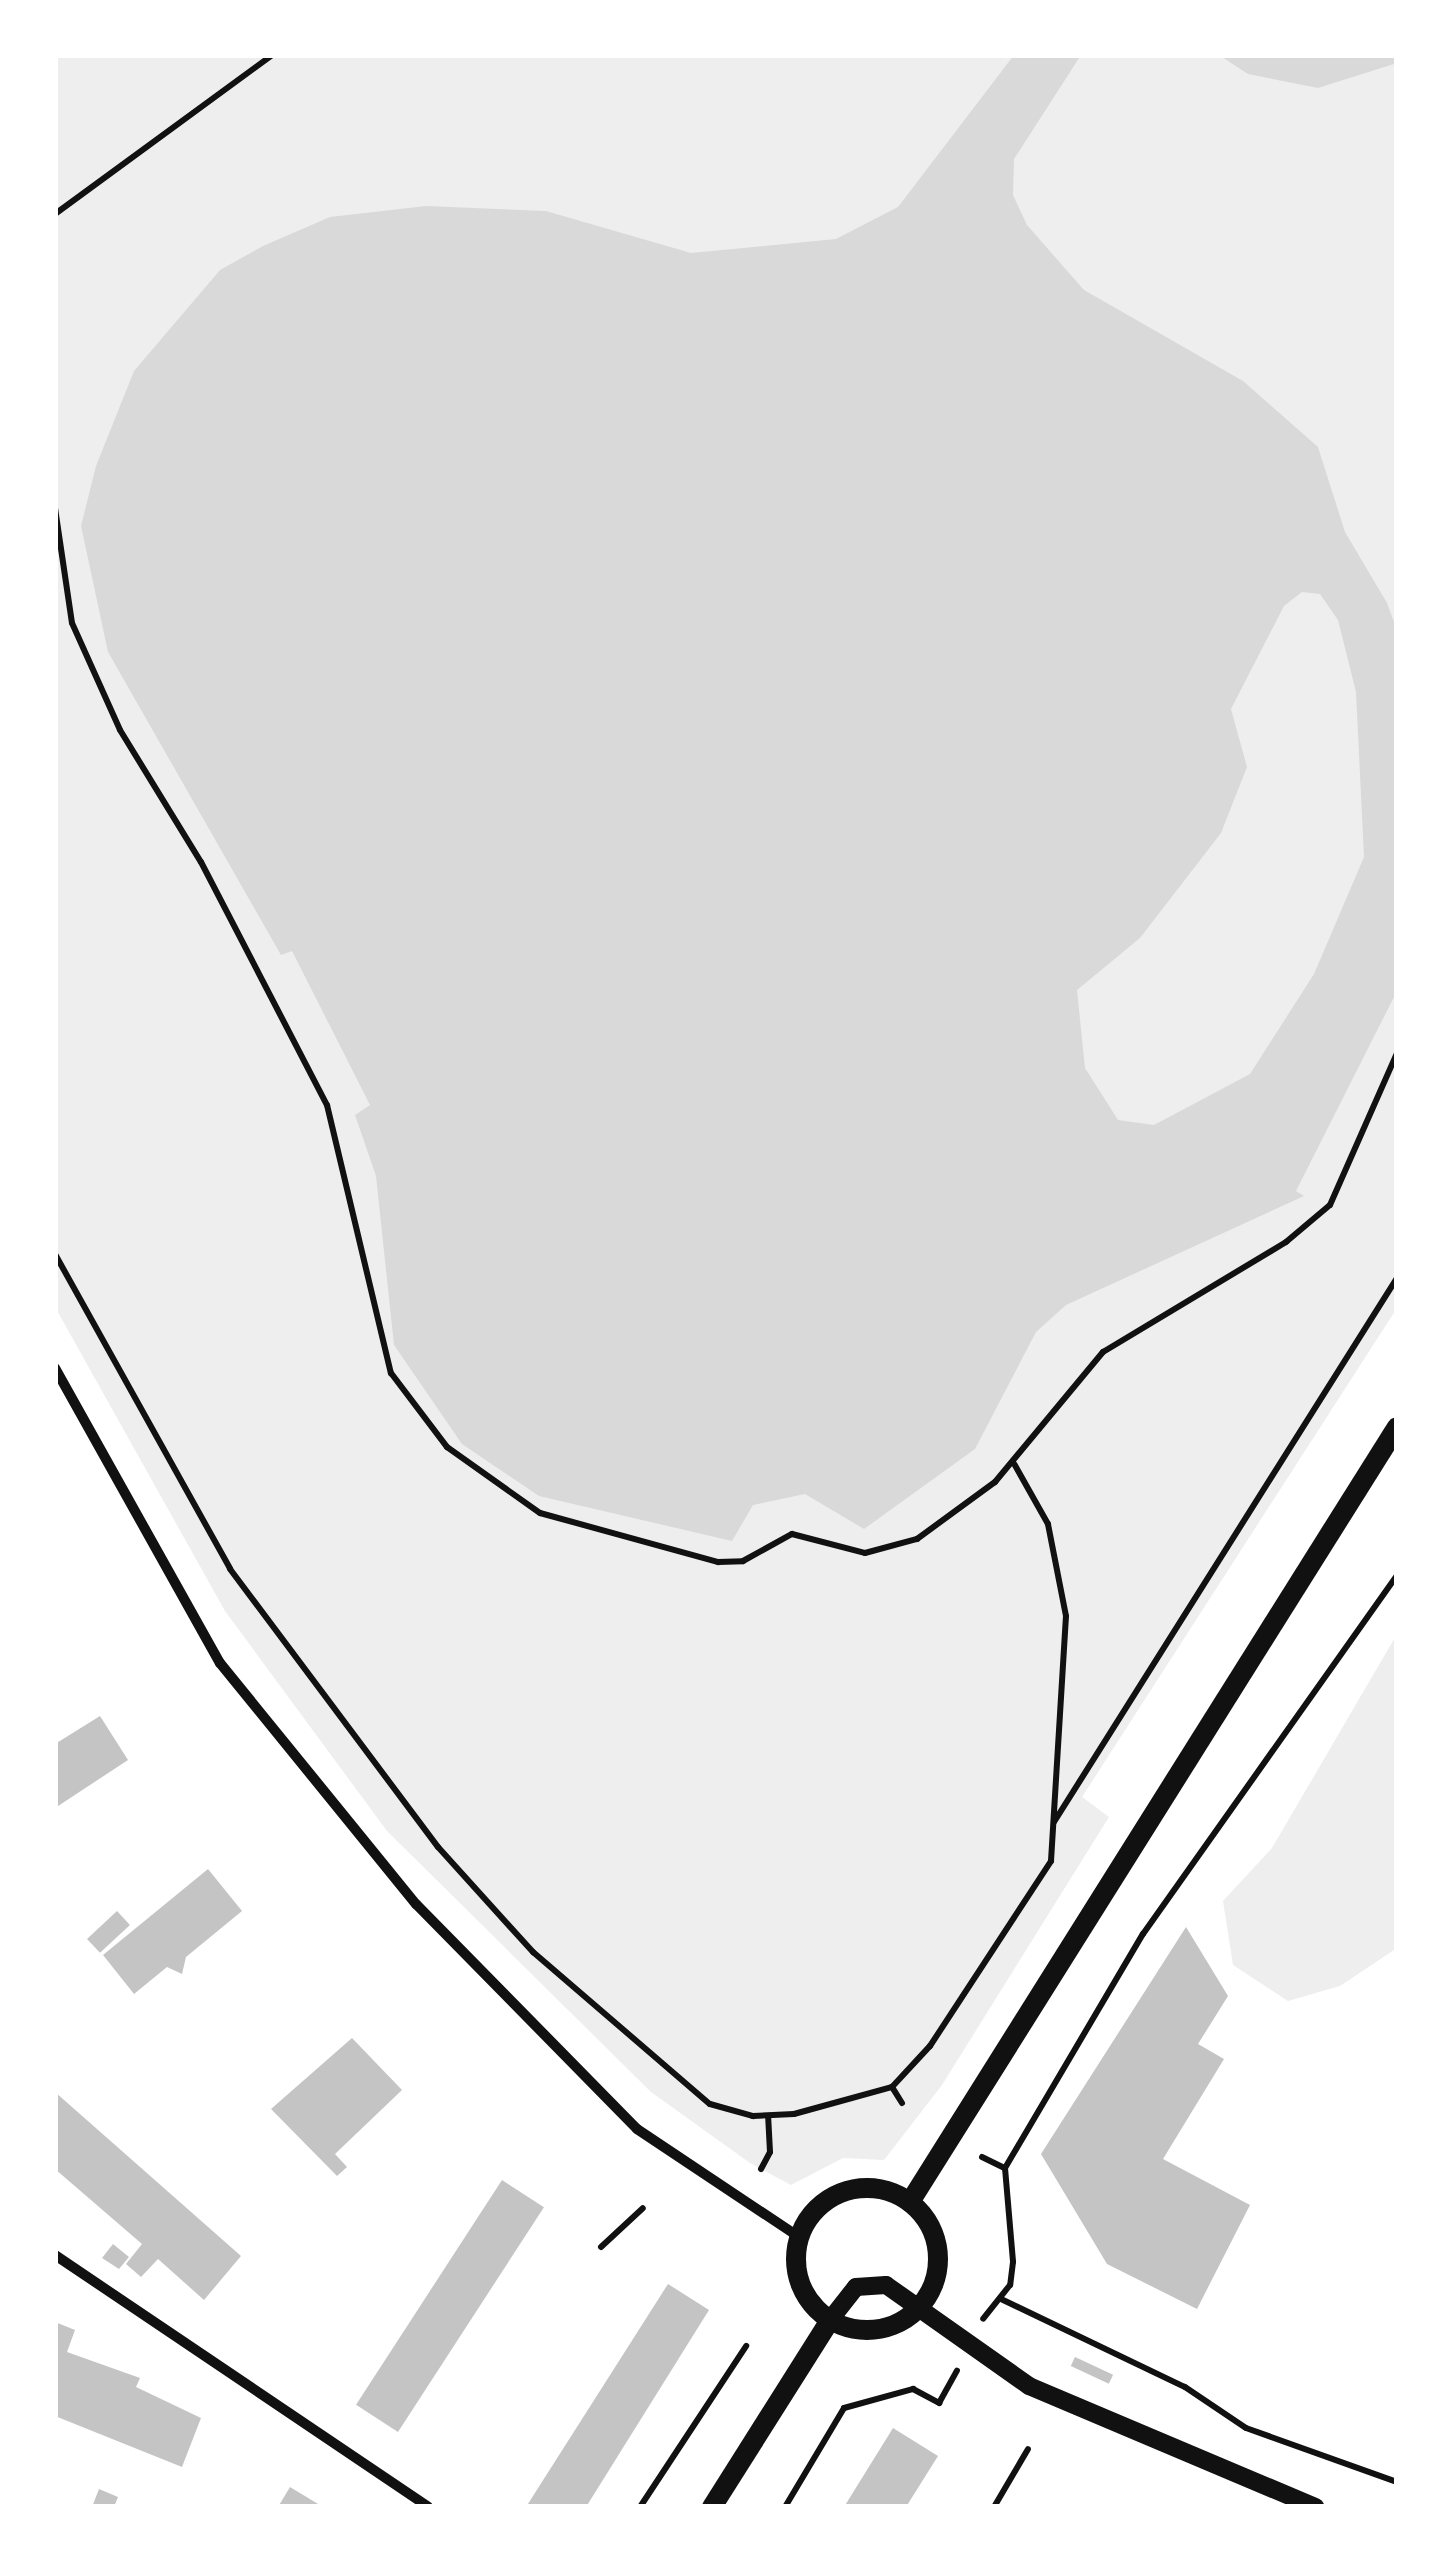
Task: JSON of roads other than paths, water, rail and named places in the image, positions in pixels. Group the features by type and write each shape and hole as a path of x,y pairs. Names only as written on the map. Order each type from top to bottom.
{"main road":[{"path":"910,2202 1397,1427"},
{"path":"878,2189 910,2202 937,2241 935,2278 918,2310 876,2330 830,2320 798,2275 799,2237 844,2191 878,2189"},
{"path":"712,2507 830,2320"}],"street":[{"path":"55,1368 220,1663 416,1904 637,2129 799,2237"},
{"path":"55,2255 428,2507"},
{"path":"830,2320 870,2281 1030,2386 1316,2507"}]}
